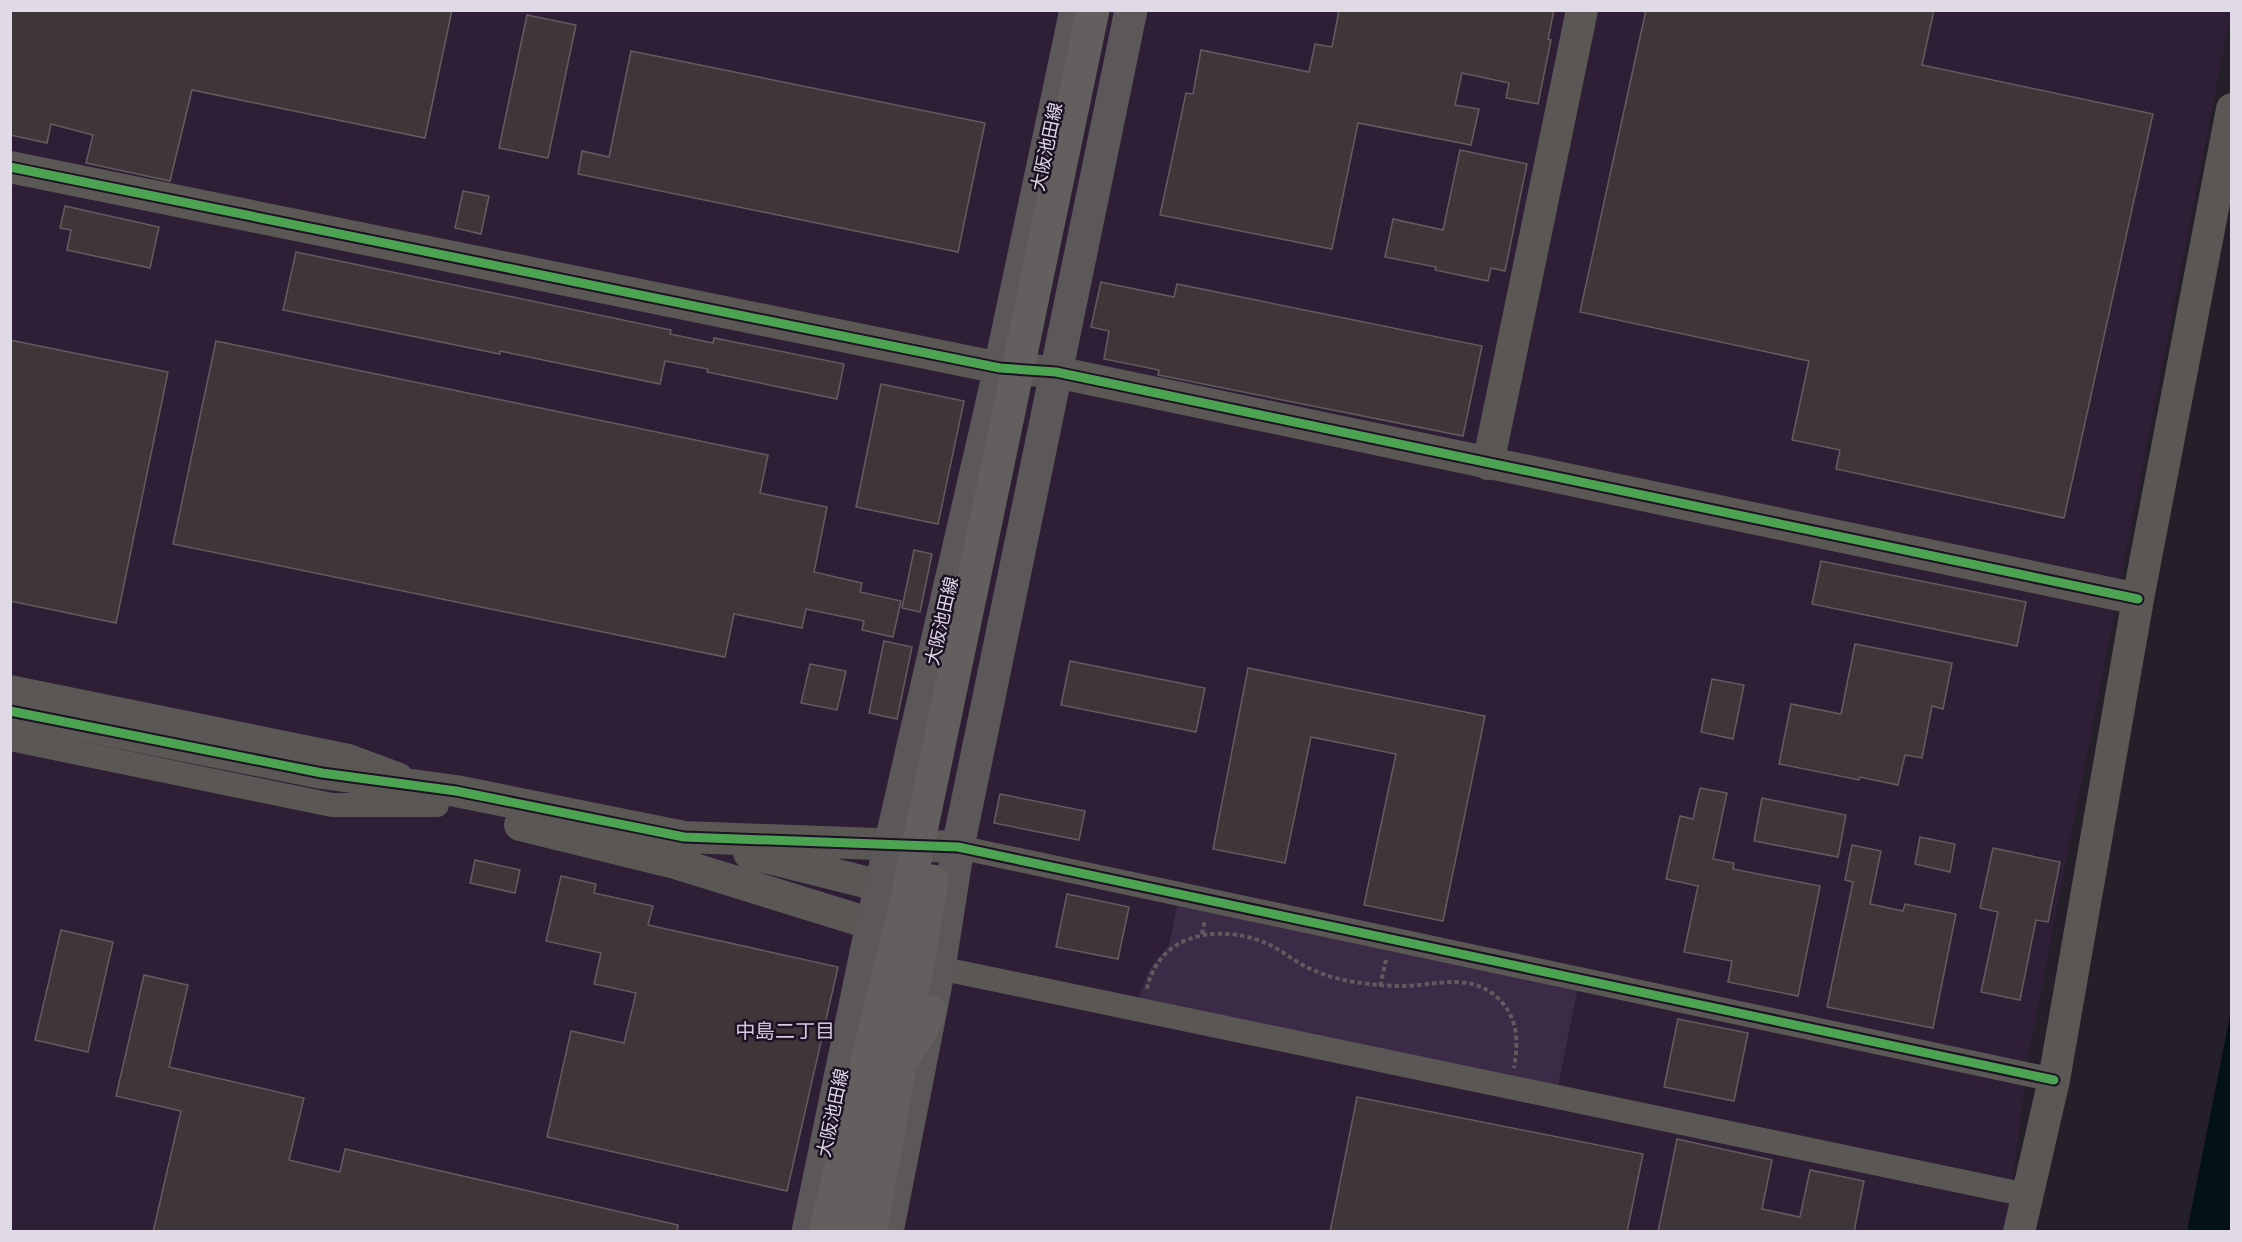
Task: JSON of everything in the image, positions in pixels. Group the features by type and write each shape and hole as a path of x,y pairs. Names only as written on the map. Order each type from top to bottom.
{"highway":[{"path":"825,1232 906,903 1093,10"},
{"path":"871,1232 928,902 1114,10"},
{"path":"850,1232 863,1167 880,1102 919,1036 930,1012"}],"main road":[{"name":"大阪池田線","path":"808,1232 872,924 1000,368 1076,10"},
{"path":"887,1232 939,968 958,847 1131,10"}],"street":[{"path":"1488,464 1582,10"},
{"path":"2019,1232 2054,1080 2138,599 2232,109"},
{"path":"10,167 1000,368 1056,372 2138,599"},
{"path":"10,687 349,756 439,797 675,863 872,924 939,968 2027,1196"},
{"path":"10,711 439,797 684,837 881,886 902,897 922,916 934,939 939,968"},
{"path":"10,739 332,805 439,797"},
{"path":"684,837 958,847 2054,1080"}],"path":[{"path":"1202,934 1205,922"},
{"path":"1142,1010 1148,983 1159,961 1176,945 1202,934 1212,933 1243,937 1268,944 1324,975 1380,986 1470,983 1493,994 1510,1014 1518,1039 1510,1087"},
{"path":"1380,986 1386,963"}],"shaded area":[{"path":"10,11 2231,11 2029,1052 2006,1231 11,1231"},
{"path":"1178,902 1578,987 1558,1087 1138,999 1150,968 1169,945"},
{"path":"2231,1011 2231,1231 2187,1231"}],"building":[{"path":"10,10 452,10 425,138 192,90 170,181 86,163 93,135 51,124 47,143 10,135"},
{"path":"1339,10 1554,10 1548,39 1551,40 1538,104 1506,98 1509,83 1462,73 1455,105 1479,109 1471,145 1358,123 1332,249 1160,215 1186,93 1193,94 1201,50 1309,72 1315,44 1332,47"},
{"path":"1646,10 1934,10 1922,65 2153,114 2064,518 1836,469 1840,450 1792,440 1809,361 1580,312"},
{"path":"527,15 576,25 548,158 499,148"},
{"path":"631,51 985,123 958,252 578,174 582,151 609,157"},
{"path":"1460,150 1527,164 1505,271 1491,268 1488,281 1435,270 1436,267 1385,257 1393,219 1443,230"},
{"path":"463,191 489,196 481,234 455,228"},
{"path":"65,206 159,227 150,268 67,250 71,230 60,228"},
{"path":"296,252 671,330 670,334 713,343 714,338 844,364 837,399 665,361 660,384 283,310"},
{"path":"1101,282 1174,297 1177,284 1482,346 1463,436 1158,375 1159,370 1104,359 1109,331 1091,327"},
{"path":"10,340 168,372 116,623 10,601"},
{"path":"216,341 768,455 760,493 827,507 814,572 862,583 860,592 901,601 893,637 862,630 864,621 806,609 802,628 734,614 725,657 173,544"},
{"path":"881,384 964,401 938,524 856,507"},
{"path":"914,550 932,554 920,612 902,608"},
{"path":"1821,561 2026,602 2017,646 1812,604"},
{"path":"884,641 912,647 897,719 869,713"},
{"path":"1855,644 1952,663 1943,709 1932,706 1922,758 1905,755 1898,785 1860,777 1859,780 1779,764 1791,704 1841,714"},
{"path":"1070,661 1205,688 1196,732 1061,705"},
{"path":"810,664 846,671 837,710 801,703"},
{"path":"1248,668 1485,716 1443,921 1364,905 1396,754 1311,737 1285,863 1213,849"},
{"path":"1712,679 1744,685 1733,739 1701,732"},
{"path":"1700,788 1727,793 1713,859 1734,863 1733,869 1820,886 1798,996 1728,982 1732,961 1684,952 1698,886 1666,879 1680,816 1693,819"},
{"path":"1000,794 1085,811 1079,840 994,823"},
{"path":"1762,798 1846,815 1838,857 1754,841"},
{"path":"1920,837 1955,844 1950,872 1915,864"},
{"path":"1852,845 1881,851 1870,904 1903,911 1905,904 1956,914 1933,1028 1827,1007 1853,882 1845,880"},
{"path":"1993,848 2060,862 2048,922 2036,920 2020,1000 1981,992 1998,912 1980,908"},
{"path":"475,860 520,870 515,893 470,883"},
{"path":"561,876 596,884 594,893 653,906 648,925 838,967 787,1191 547,1137 571,1031 624,1043 636,993 594,984 601,953 546,941"},
{"path":"1067,894 1129,907 1118,959 1056,947"},
{"path":"61,930 113,942 88,1052 35,1040"},
{"path":"144,975 188,985 169,1067 304,1098 289,1160 340,1172 345,1149 678,1225 677,1232 153,1232 181,1111 116,1096"},
{"path":"1678,1019 1748,1033 1734,1101 1664,1087"},
{"path":"1357,1097 1643,1154 1627,1232 1330,1232"},
{"path":"1677,1139 1772,1160 1762,1209 1800,1217 1810,1170 1864,1181 1854,1232 1658,1232"}],"cycle path":[{"path":"10,167 1000,368 1056,372 2138,599"},
{"path":"10,711 322,773 456,791 684,837 958,847 2054,1080"}],"district":[{"name":"中島二丁目","path":"785,1031"}]}
